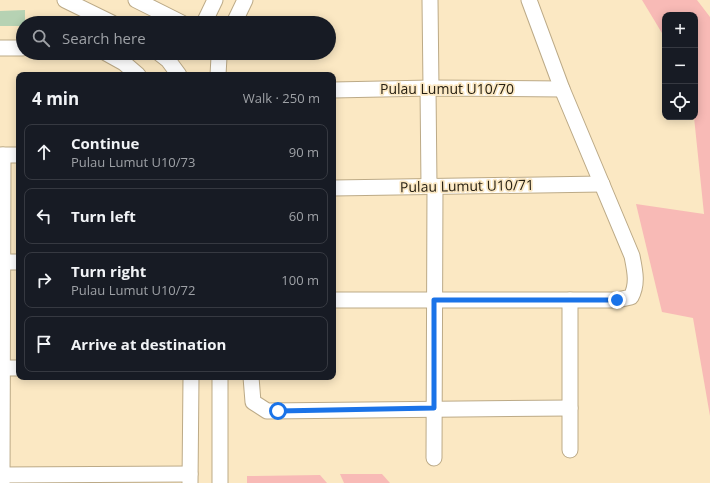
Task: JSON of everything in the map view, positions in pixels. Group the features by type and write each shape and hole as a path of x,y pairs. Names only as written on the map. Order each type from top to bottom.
{"street":[{"path":"65,0 98,16"},
{"path":"136,0 168,16"},
{"path":"207,16 215,0"},
{"path":"237,16 245,0"},
{"path":"430,0 434,300 434,458"},
{"path":"336,300 617,300 631,297 636,284 632,256 562,89 529,0"},
{"path":"0,48 16,48"},
{"path":"119,60 134,72"},
{"path":"168,60 177,72"},
{"path":"218,72 220,60"},
{"name":"Pulau Lumut U10/70","path":"336,90 430,88 562,89"},
{"path":"16,155 2,155 1,478 190,479 191,380"},
{"name":"Pulau Lumut U10/71","path":"336,188 602,184"},
{"path":"1,262 16,262"},
{"path":"570,300 570,450"},
{"path":"1,368 16,368"},
{"path":"220,380 220,483"},
{"path":"252,380 253,402 267,410 278,411 434,408 570,408"}],"shaded area":[{"path":"642,0 697,0 710,17 710,416 693,318 662,312 636,204 704,214 694,120 698,120 698,12 662,12 662,33"},
{"path":"340,474 382,474 390,483 344,483"},
{"path":"320,475 327,483 247,483 247,476"}],"building":[{"path":"25,10 25,16 16,16 16,26 0,26 0,11"}],"route":[{"path":"278,411 434,408 434,300 617,300"}]}
